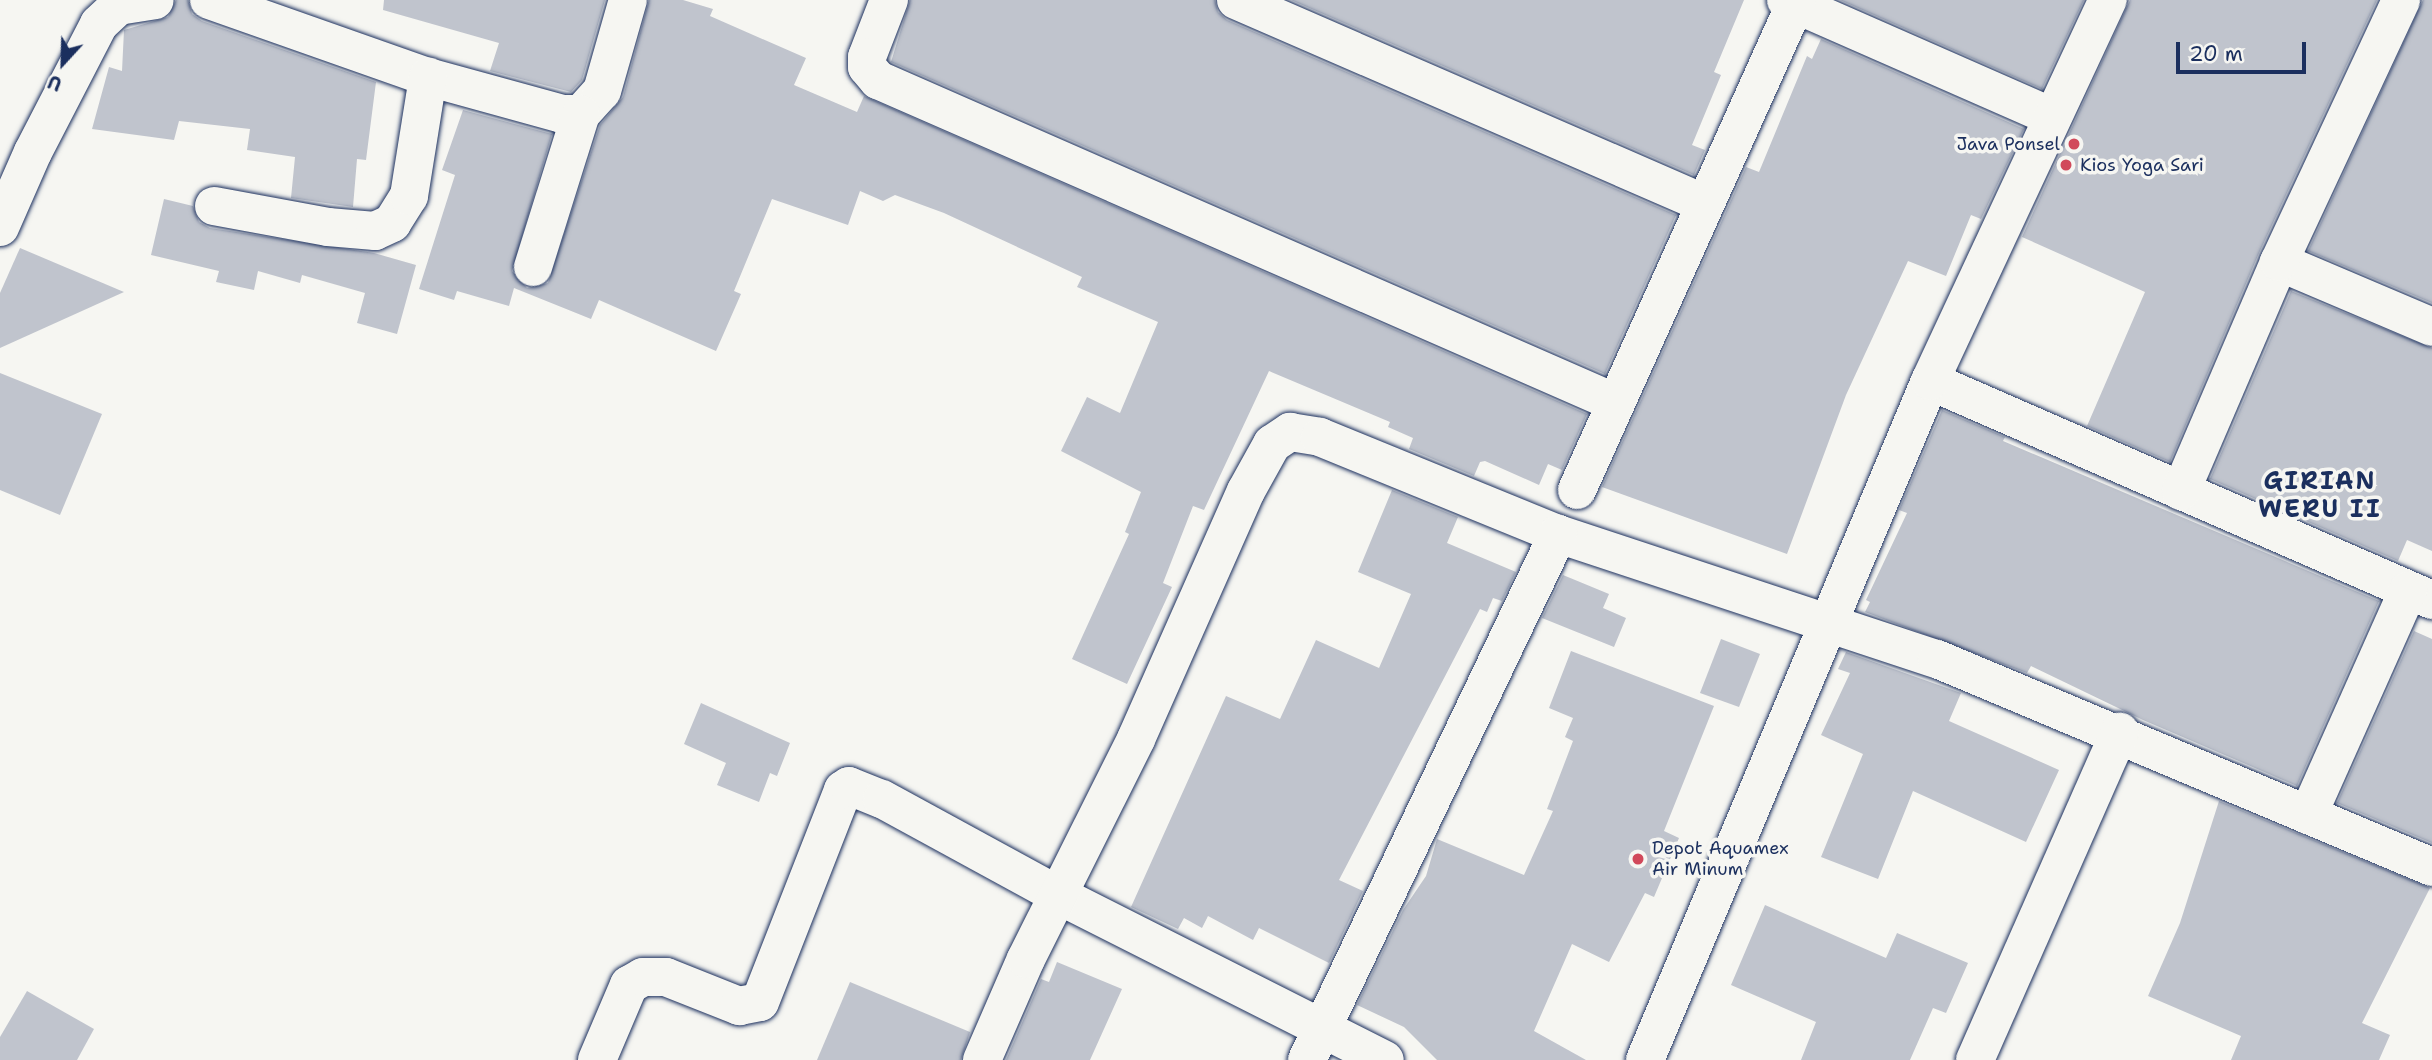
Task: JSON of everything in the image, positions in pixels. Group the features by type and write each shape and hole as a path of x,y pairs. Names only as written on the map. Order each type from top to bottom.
{"street":[{"path":"209,0 428,77 512,103 581,114"},
{"path":"533,267 581,114 602,91 628,0"},
{"path":"889,0 867,57 867,67 878,80 1614,402"},
{"path":"1236,0 1703,204"},
{"path":"1645,1060 1930,381 2109,0"},
{"path":"2181,491 2279,262 2401,0"},
{"path":"1577,490 1792,1 2052,117"},
{"path":"0,227 89,42 121,2"},
{"path":"214,206 328,227 375,231 392,223 409,196 428,77"},
{"path":"2279,262 2432,327"},
{"path":"1930,381 2420,595 2308,815"},
{"path":"982,1060 1058,895 1136,739 1272,444 1290,432 1320,438 1558,534 1937,659 2120,732 2432,867"},
{"path":"1315,1044 1558,534"},
{"path":"1975,1060 2120,732"},
{"path":"597,1060 629,985 643,977 666,977 739,1006 760,1002 843,790 849,786 882,799 1058,895 1315,1044 1385,1060"}],"building":[{"path":"176,0 188,0 192,14 202,21 376,82 366,160 357,159 353,207 291,198 295,157 247,150 250,129 179,121 174,140 92,129 109,67 122,71 124,30 168,17"},
{"path":"384,0 605,0 582,80 571,92 490,71 499,43 383,10"},
{"path":"649,0 683,0 713,9 710,16 806,58 794,85 857,112 864,96 1587,414 1562,470 1548,464 1539,485 1485,461 1480,462 1474,476 1409,449 1413,438 1388,427 1390,422 1269,371 1204,510 1193,506 1163,583 1172,587 1127,684 1072,659 1129,534 1125,532 1141,492 1061,451 1087,397 1120,413 1158,322 1077,287 1082,277 944,213 895,195 883,201 860,191 848,225 772,199 734,291 741,294 716,351 599,300 591,319 514,288 509,306 457,291 454,300 419,289 455,175 442,170 463,110 552,134 512,271 527,288 548,283 600,125 623,97"},
{"path":"910,0 1215,0 1218,12 1227,20 1676,215 1605,374 891,62"},
{"path":"1291,0 1744,0 1714,72 1721,75 1692,145 1705,150 1694,175"},
{"path":"1840,0 2084,0 2042,89"},
{"path":"2130,0 2377,0 2259,253 2170,462 2087,426 2145,292 2022,237"},
{"path":"2423,0 2432,0 2432,303 2308,251"},
{"path":"1821,39 2024,129 1981,219 1971,215 1946,276 1908,261 1846,395 1787,554 1602,487 1746,167 1759,172 1807,56 1812,59"},
{"path":"164,199 193,206 199,222 210,228 374,253 416,265 397,334 357,323 365,293 302,275 300,283 258,271 254,290 216,282 219,271 151,255"},
{"path":"20,248 124,292 0,348 0,293"},
{"path":"2291,291 2432,348 2432,551 2407,540 2398,561 2210,479"},
{"path":"0,373 102,414 60,515 0,490"},
{"path":"1942,410 2005,437 2003,441 2379,601 2297,786 2143,720 2031,666 2027,673 1865,612 1870,602 1866,600 1907,513 1899,510"},
{"path":"1392,490 1458,517 1447,543 1516,572 1502,601 1493,598 1487,612 1480,609 1339,880 1363,891 1329,963 1259,928 1253,940 1208,916 1202,928 1184,918 1178,929 1131,907 1226,696 1280,719 1316,640 1379,668 1411,594 1358,572"},
{"path":"1563,575 1609,594 1603,608 1626,618 1614,647 1542,618"},
{"path":"2414,631 2432,639 2432,843 2337,803"},
{"path":"1721,639 1760,654 1739,707 1700,693"},
{"path":"1571,651 1714,706 1664,831 1679,838 1654,897 1645,893 1609,962 1572,944 1534,1031 1586,1060 1437,1060 1404,1027 1357,1005 1403,910 1426,876 1437,839 1524,875 1553,811 1547,809 1573,741 1565,737 1573,718 1549,708"},
{"path":"1846,652 1961,693 1949,721 2059,770 2026,842 1913,791 1878,879 1821,857 1863,754 1821,735 1850,673 1838,669"},
{"path":"701,703 790,743 777,776 770,773 759,802 717,785 726,763 684,744"},
{"path":"2219,801 2430,888 2362,1023 2390,1035 2379,1060 2231,1060 2241,1036 2148,996 2180,923"},
{"path":"1765,905 1886,958 1897,933 1968,963 1946,1013 1933,1008 1910,1060 1801,1060 1816,1022 1731,985"},
{"path":"1057,962 1122,989 1090,1060 1006,1060 1041,979 1049,982"},
{"path":"850,982 970,1032 961,1060 817,1060"},
{"path":"27,991 94,1029 77,1060 0,1060 0,1037"}],"place":[{"name":"Java Ponsel","path":"2074,144"},
{"name":"Kios Yoga Sari","path":"2066,165"},
{"name":"Depot Aquamex Air Minum","path":"1638,859"}],"district":[{"name":"GIRIAN WERU II","path":"2320,496"}]}
